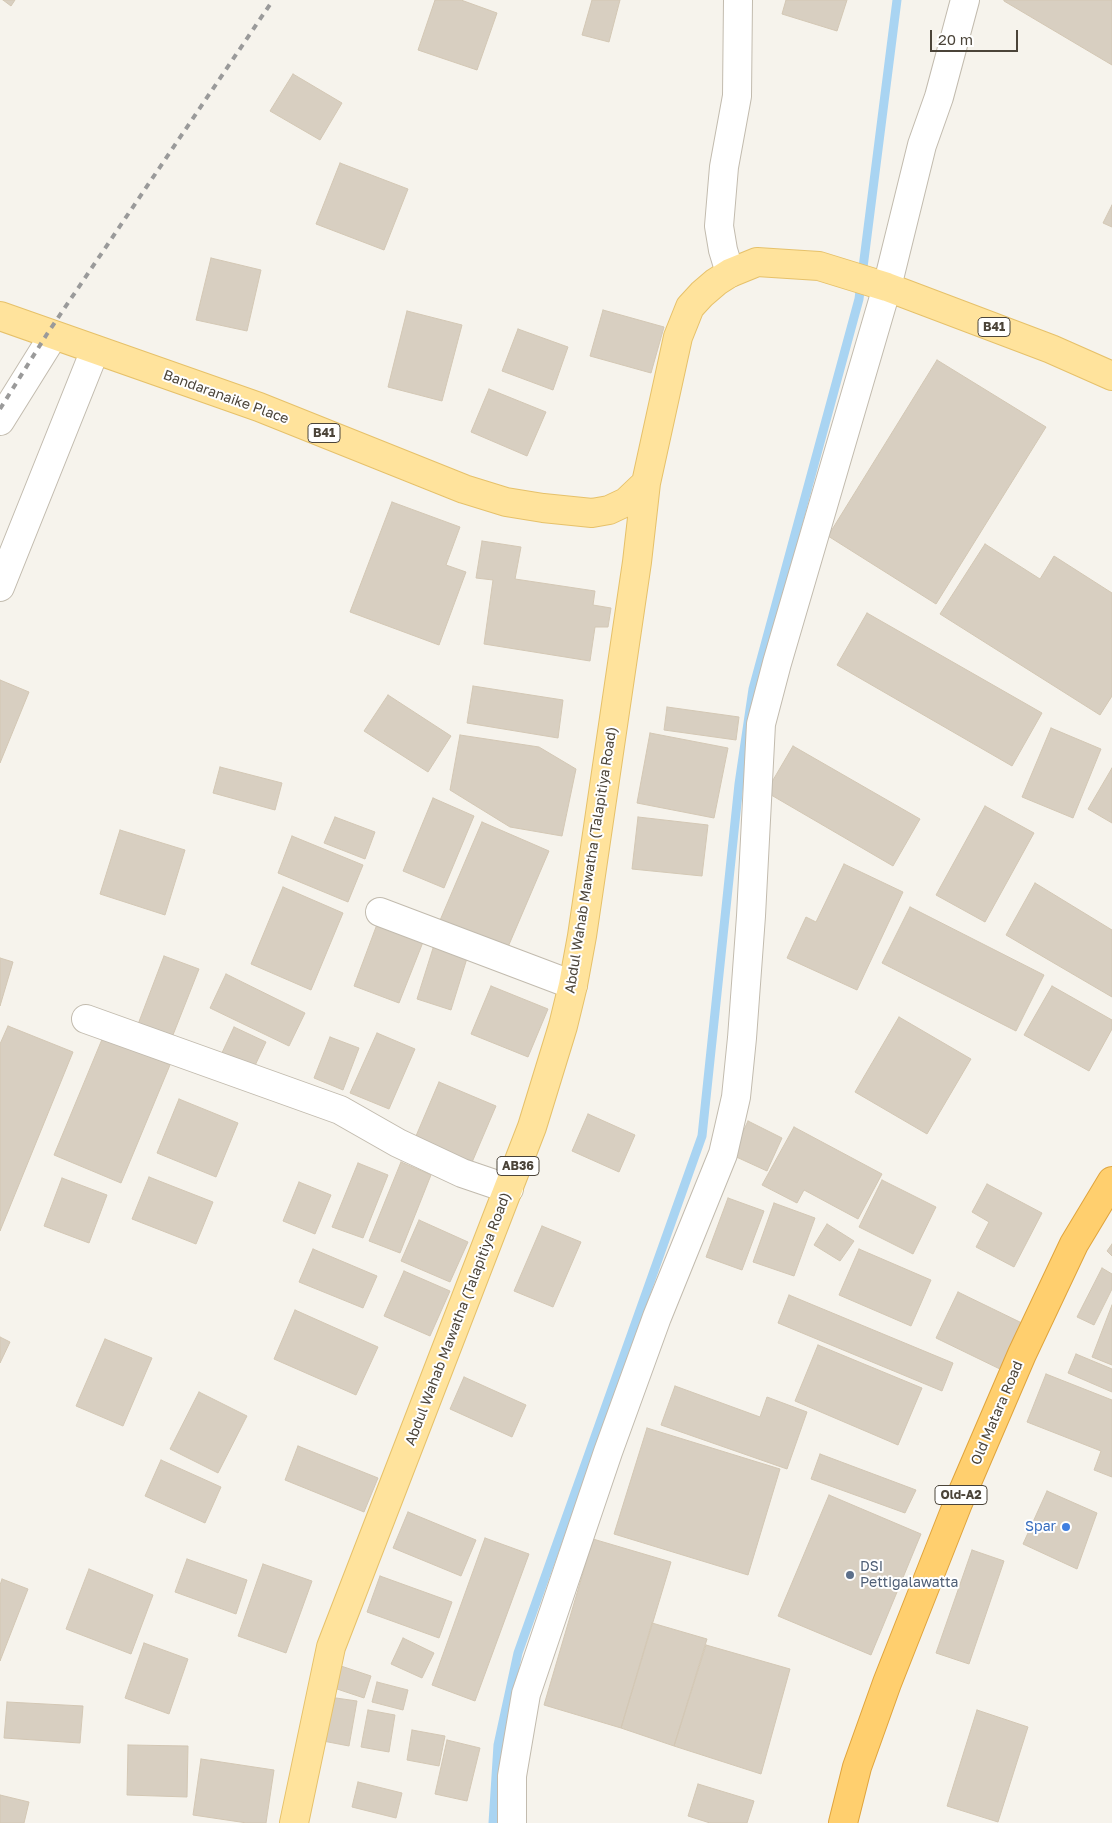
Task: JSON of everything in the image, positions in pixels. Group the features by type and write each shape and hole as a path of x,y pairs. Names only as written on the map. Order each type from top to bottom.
{"highway":[{"name":"Old Matara Road","path":"843,1823 857,1767 887,1683 958,1503 1022,1354 1074,1244 1112,1181"}],"main road":[{"name":"B41","path":"646,483 676,346 690,307 702,294 730,273 757,262 818,266 881,285 1051,349 1112,376"},
{"name":"Bandaranaike Place","path":"0,316 260,407 464,489 506,502 592,513 609,510 626,502 646,483"},
{"name":"Abdul Wahab Mawatha (Talapitiya Road)","path":"294,1823 331,1647 509,1189 542,1098 573,986 632,595 646,483"}],"street":[{"path":"730,273 723,250 719,226 724,167 737,96 738,0"},
{"path":"512,1823 512,1776 526,1694 656,1317 723,1154 736,1097 742,1038 751,916 761,724 881,285 922,145 939,97 965,0"},
{"path":"0,421 53,336"},
{"path":"0,586 95,350"},
{"path":"380,912 573,986"},
{"path":"86,1019 340,1110 398,1143 462,1173 509,1189"}],"building":[{"path":"3,0 15,0 11,6"},
{"path":"435,0 461,0 497,13 477,70 418,50"},
{"path":"592,0 620,0 609,42 582,35"},
{"path":"786,0 847,0 837,31 782,14"},
{"path":"1112,0 1112,65 1004,1"},
{"path":"293,74 342,103 320,140 270,111"},
{"path":"340,163 408,189 384,250 316,224"},
{"path":"1112,205 1112,227 1103,223"},
{"path":"211,258 261,270 247,331 196,320"},
{"path":"603,310 664,327 651,373 590,356"},
{"path":"407,311 462,325 442,401 388,387"},
{"path":"518,329 568,347 553,390 502,371"},
{"path":"937,360 1046,427 936,604 828,536"},
{"path":"489,389 546,412 527,456 471,432"},
{"path":"392,502 460,527 446,565 466,572 439,645 350,612"},
{"path":"482,541 521,547 515,579 595,591 593,605 611,608 608,627 595,627 590,661 484,644 493,580 476,578"},
{"path":"985,544 1040,579 1054,556 1112,593 1112,696 1100,715 940,614"},
{"path":"867,613 1042,713 1012,766 837,665"},
{"path":"0,680 29,692 0,763"},
{"path":"473,686 563,700 558,738 467,723"},
{"path":"388,695 451,736 428,772 364,731"},
{"path":"667,707 739,717 736,740 664,730"},
{"path":"1051,728 1101,749 1073,818 1022,797"},
{"path":"650,733 728,748 714,818 637,803"},
{"path":"460,735 539,747 576,769 562,836 510,827 450,790"},
{"path":"793,746 920,819 893,866 766,792"},
{"path":"220,767 282,783 275,810 213,793"},
{"path":"1112,768 1112,823 1088,809"},
{"path":"433,798 474,816 444,888 403,871"},
{"path":"985,806 1034,833 985,922 936,895"},
{"path":"335,817 375,832 365,859 324,843"},
{"path":"638,817 708,825 702,876 632,869"},
{"path":"482,822 549,851 505,954 438,925"},
{"path":"120,830 185,850 165,915 100,894"},
{"path":"292,836 363,865 348,902 278,873"},
{"path":"844,864 903,892 857,990 787,958 806,917 816,922"},
{"path":"1035,883 1112,930 1112,997 1006,935"},
{"path":"283,887 343,913 311,990 251,964"},
{"path":"910,907 1044,975 1016,1031 882,963"},
{"path":"379,919 425,937 399,1003 354,986"},
{"path":"434,945 468,955 451,1010 417,999"},
{"path":"164,956 199,969 171,1040 137,1027"},
{"path":"0,958 13,962 0,1006"},
{"path":"226,974 305,1013 289,1046 210,1008"},
{"path":"491,986 548,1009 528,1057 471,1034"},
{"path":"1052,986 1112,1020 1112,1029 1089,1071 1024,1035"},
{"path":"899,1017 971,1059 927,1134 855,1092"},
{"path":"8,1026 73,1052 0,1231 0,1044"},
{"path":"234,1027 266,1042 252,1072 220,1057"},
{"path":"377,1033 415,1049 389,1109 350,1093"},
{"path":"103,1037 170,1065 121,1183 54,1155"},
{"path":"330,1037 359,1048 343,1090 314,1078"},
{"path":"439,1082 496,1106 470,1167 413,1143"},
{"path":"179,1099 238,1123 216,1177 157,1153"},
{"path":"588,1114 635,1135 619,1172 572,1151"},
{"path":"748,1121 782,1138 767,1171 732,1155"},
{"path":"794,1127 882,1174 858,1219 804,1190 797,1203 762,1185"},
{"path":"401,1162 431,1175 400,1253 369,1241"},
{"path":"358,1163 388,1175 363,1238 332,1227"},
{"path":"149,1177 213,1202 196,1244 132,1219"},
{"path":"62,1178 107,1195 89,1243 44,1226"},
{"path":"882,1180 936,1207 913,1254 859,1227"},
{"path":"299,1182 331,1195 315,1234 283,1221"},
{"path":"987,1184 1042,1213 1014,1267 976,1247 989,1222 972,1212"},
{"path":"728,1198 764,1211 742,1270 706,1257"},
{"path":"774,1203 815,1218 794,1276 753,1262"},
{"path":"419,1220 468,1242 450,1282 401,1261"},
{"path":"827,1224 854,1241 840,1261 814,1245"},
{"path":"542,1226 581,1242 553,1307 514,1291"},
{"path":"1112,1244 1112,1256 1107,1251"},
{"path":"313,1249 377,1276 363,1308 299,1282"},
{"path":"859,1249 931,1280 911,1326 839,1295"},
{"path":"1102,1268 1112,1274 1112,1289 1094,1325 1077,1317"},
{"path":"404,1271 450,1291 430,1336 384,1316"},
{"path":"958,1292 1026,1325 1004,1371 936,1338"},
{"path":"789,1295 953,1363 942,1391 778,1323"},
{"path":"1112,1305 1112,1365 1092,1357"},
{"path":"295,1310 378,1347 356,1395 274,1359"},
{"path":"0,1337 10,1342 0,1363"},
{"path":"105,1339 152,1358 123,1426 76,1406"},
{"path":"818,1345 922,1388 898,1445 795,1401"},
{"path":"1076,1354 1112,1369 1112,1392 1068,1373"},
{"path":"1046,1374 1112,1400 1112,1477 1094,1470 1101,1451 1027,1422"},
{"path":"464,1377 526,1405 512,1437 450,1409"},
{"path":"675,1386 760,1417 767,1397 807,1412 787,1469 661,1425"},
{"path":"199,1392 247,1416 218,1473 170,1449"},
{"path":"647,1428 780,1469 748,1575 614,1534"},
{"path":"298,1446 378,1478 364,1512 285,1480"},
{"path":"820,1454 916,1490 905,1513 811,1479"},
{"path":"161,1460 221,1487 205,1523 145,1496"},
{"path":"1047,1491 1097,1513 1077,1569 1023,1544"},
{"name":"DSI Pettigalawatta","path":"829,1495 921,1534 871,1655 778,1616"},
{"path":"408,1512 476,1540 461,1576 393,1548"},
{"path":"485,1538 529,1554 475,1701 432,1685"},
{"path":"593,1539 671,1562 621,1728 544,1705"},
{"path":"972,1550 1004,1561 969,1664 936,1653"},
{"path":"187,1559 247,1580 236,1614 175,1592"},
{"path":"263,1564 312,1581 286,1653 238,1636"},
{"path":"89,1569 153,1595 131,1654 66,1629"},
{"path":"380,1576 452,1602 439,1638 367,1612"},
{"path":"2,1579 28,1589 0,1661 0,1585"},
{"path":"652,1623 707,1639 674,1746 621,1728"},
{"path":"403,1638 434,1653 422,1678 391,1664"},
{"path":"144,1643 188,1659 169,1714 125,1698"},
{"path":"706,1645 790,1669 761,1774 674,1746"},
{"path":"341,1666 371,1676 364,1698 334,1688"},
{"path":"377,1682 408,1690 403,1710 372,1702"},
{"path":"329,1697 357,1701 349,1746 323,1741"},
{"path":"7,1702 83,1706 80,1743 4,1738"},
{"path":"368,1710 395,1715 389,1752 361,1747"},
{"path":"977,1710 1028,1727 998,1822 947,1806"},
{"path":"412,1730 445,1736 439,1766 407,1760"},
{"path":"447,1740 480,1748 467,1801 435,1794"},
{"path":"128,1745 188,1746 187,1797 127,1795"},
{"path":"201,1759 274,1770 266,1823 247,1823 193,1815"},
{"path":"358,1782 402,1793 396,1818 352,1807"},
{"path":"698,1784 754,1801 747,1823 710,1823 688,1816"},
{"path":"0,1795 29,1802 24,1823 0,1823"}],"waterway":[{"path":"493,1823 498,1745 518,1653 702,1136 739,784 753,689 859,299 897,0"}],"railway":[{"path":"0,409 47,334 273,0"}],"place":[{"name":"Spar","path":"1066,1527"},
{"name":"DSI Pettigalawatta","path":"850,1575"}]}
